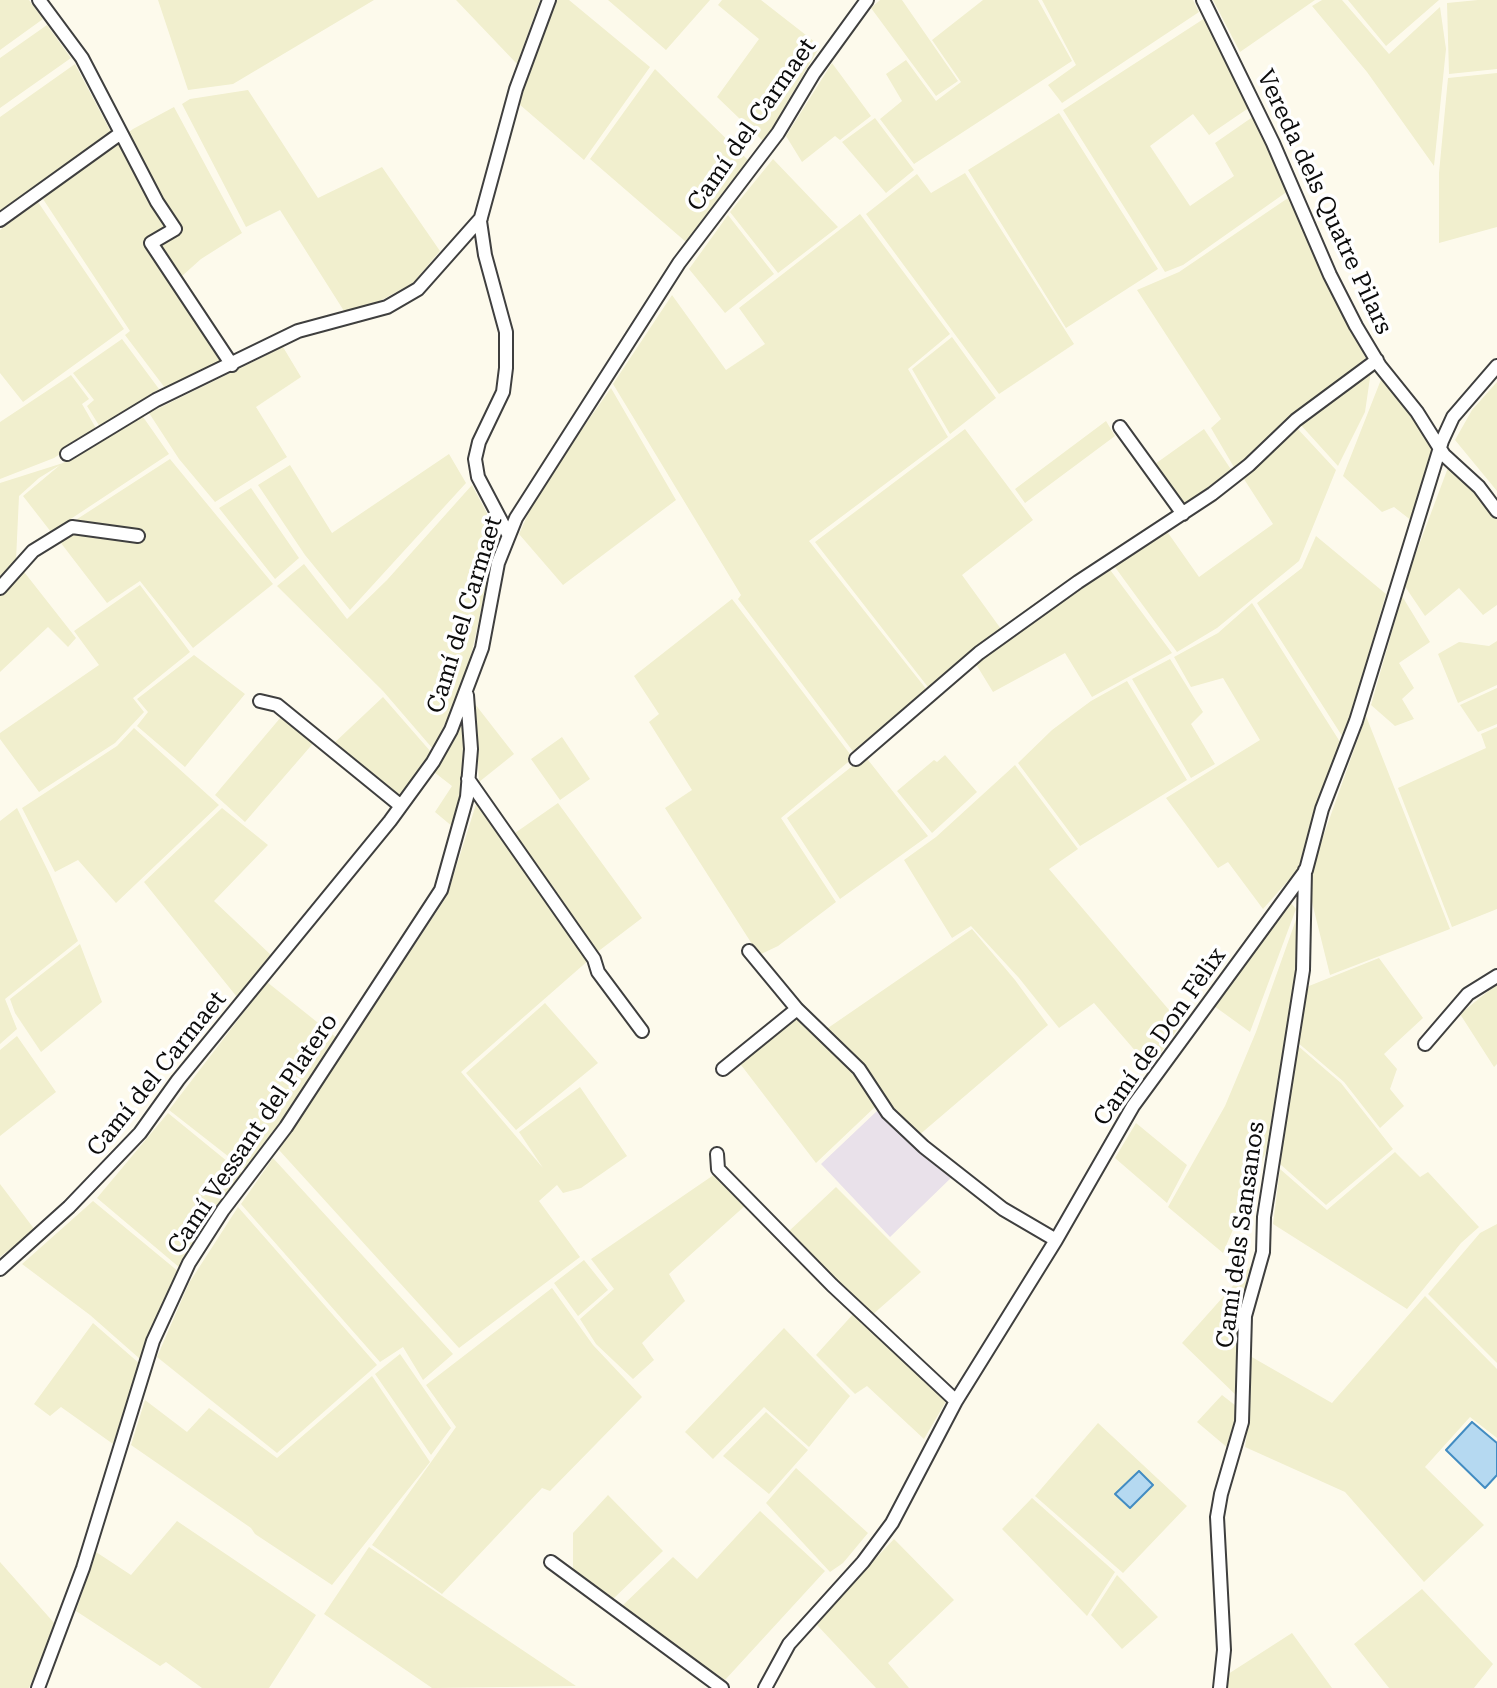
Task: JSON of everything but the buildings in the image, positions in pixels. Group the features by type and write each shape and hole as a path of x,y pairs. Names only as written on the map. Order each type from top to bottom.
{"street":[{"path":"39,0 82,58 175,229 151,243 232,365"},
{"path":"508,534 478,477 475,459 479,442 503,392 506,368 506,332 485,255 481,218 516,89 549,0"},
{"name":"Camí del Carmaet","path":"0,1269 69,1207 140,1133 178,1080 401,806 451,730 482,649 498,563 508,534 552,456 679,262 778,133 814,73 867,0"},
{"name":"Vereda dels Quatre Pilars","path":"1203,0 1307,215 1330,275 1377,360 1440,448 1497,511"},
{"path":"0,220 121,133"},
{"path":"66,454 156,400 298,331 387,307 418,289 481,218"},
{"path":"856,759 979,653 1077,583 1183,514 1249,465 1296,420 1340,384 1377,360"},
{"name":"Camí de Don Fèlix","path":"765,1688 789,1644 855,1571 892,1523 956,1401 1056,1240 1133,1106 1306,870 1322,809 1356,721 1440,448 1453,417 1497,366"},
{"path":"1121,427 1183,514"},
{"path":"0,588 33,551 72,527 138,536"},
{"name":"Camí Vessant del Platero","path":"38,1688 83,1568 153,1341 189,1263 223,1210 286,1127 441,890 467,797 471,749 467,691"},
{"path":"260,701 277,705 401,806"},
{"path":"468,779 594,959 598,972 642,1031"},
{"name":"Camí dels Sansanos","path":"1220,1688 1224,1650 1217,1517 1242,1422 1245,1316 1263,1252 1264,1217 1303,970 1306,870"},
{"path":"748,951 797,1009 859,1069 888,1113 924,1147 1003,1209 1056,1240"},
{"path":"1425,1044 1468,994 1497,976"},
{"path":"723,1069 797,1009"},
{"path":"718,1154 718,1169 832,1285 956,1401"},
{"path":"551,1562 722,1688"}],"shaded area":[{"path":"0,0 29,0 43,19 0,50"},
{"path":"158,0 374,0 233,84 188,90"},
{"path":"456,0 540,0 517,64"},
{"path":"557,0 569,0 650,67 584,160 519,104 533,57"},
{"path":"608,0 710,0 666,50"},
{"path":"722,0 761,0 820,46 764,142 717,97 759,39 718,5"},
{"path":"880,0 902,0 958,81 936,96 871,8"},
{"path":"983,0 1038,0 1072,61 914,164 880,119 902,101 886,74 906,60 936,101 961,82 932,40"},
{"path":"1042,0 1193,0 1199,12 1062,103 1048,85 1076,65"},
{"path":"1213,0 1315,0 1240,52"},
{"path":"1322,0 1342,0 1389,54 1440,7 1446,49 1434,166 1367,72 1312,6"},
{"path":"1348,0 1439,0 1386,46"},
{"path":"1497,0 1497,69 1449,74 1447,3"},
{"path":"1205,18 1250,107 1209,135 1193,114 1150,146 1190,206 1234,176 1215,143 1254,116 1288,191 1183,265 1165,272 1063,110"},
{"path":"47,25 71,58 0,108 0,58"},
{"path":"832,63 871,116 840,140 835,136 802,162 786,136"},
{"path":"75,64 111,132 0,215 0,117"},
{"path":"655,69 749,161 686,242 590,159"},
{"path":"1497,73 1497,227 1439,243 1439,173 1448,78"},
{"path":"248,90 318,198 382,167 440,251 413,283 378,302 344,311 280,210 246,227 182,104 190,99"},
{"path":"174,107 242,233 201,259 172,285 220,361 165,388 125,335 130,331 43,199 133,129"},
{"path":"1059,113 1158,269 1066,328 968,170"},
{"path":"875,118 914,170 886,193 842,142"},
{"path":"773,159 838,227 778,273 730,212"},
{"path":"965,173 1074,344 999,394 866,214 917,174 931,193"},
{"path":"1288,198 1366,359 1297,412 1235,469 1211,428 1221,419 1137,290 1179,272"},
{"path":"38,202 124,329 23,402 0,373 0,230"},
{"path":"860,214 950,334 908,369 948,437 809,541 927,690 855,754 738,599 741,595 613,384 672,295 726,370 765,344 739,308"},
{"path":"728,215 774,274 725,313 689,269"},
{"path":"952,337 996,398 950,434 912,369"},
{"path":"122,339 159,389 100,427 87,406 94,400 73,373"},
{"path":"283,347 301,377 256,407 287,457 215,502 179,459 149,413"},
{"path":"1371,371 1365,412 1338,466 1299,423"},
{"path":"71,375 89,399 82,404 97,430 54,458 0,479 0,422"},
{"path":"1382,377 1436,448 1412,521 1394,507 1382,512 1343,476"},
{"path":"1497,382 1497,491 1455,440 1472,410"},
{"path":"611,388 676,500 563,585 519,534 539,490"},
{"path":"141,414 169,454 51,532 23,496 60,465 39,478 19,496 16,560 0,581 0,483 63,463"},
{"path":"1106,421 1115,436 1025,503 1015,489"},
{"path":"1296,427 1336,470 1299,561 1217,628 1177,652 1112,563 1166,530 1199,577 1273,524 1242,476"},
{"path":"965,429 1033,520 962,575 1001,629 931,691 815,542"},
{"path":"1204,429 1232,471 1186,505 1155,464"},
{"path":"449,454 466,483 350,610 305,555 258,485 290,465 332,533"},
{"path":"170,459 273,584 193,648 140,581 107,603 54,534"},
{"path":"1449,465 1497,519 1497,605 1483,615 1459,588 1425,616 1404,585"},
{"path":"472,485 498,534 466,678 433,749 383,691 277,586 304,564 347,619 387,580"},
{"path":"251,488 299,558 275,579 219,508"},
{"path":"1316,536 1386,594 1344,739 1257,603 1302,568"},
{"path":"1108,567 1172,653 1092,697 1065,653 993,692 974,661"},
{"path":"21,568 76,638 68,647 48,627 0,672 0,596"},
{"path":"140,585 190,652 133,698 144,712 115,743 39,792 0,739 0,733 99,665 74,631"},
{"path":"1402,596 1430,642 1399,663 1414,688 1402,699 1414,719 1395,726 1371,705"},
{"path":"732,599 853,758 781,818 836,902 778,946 759,955 665,808 692,790 649,722 659,714 634,676"},
{"path":"1252,603 1342,745 1302,865 1263,909 1228,862 1218,868 1166,798 1260,740 1223,678 1191,687 1174,657 1218,633"},
{"path":"1497,641 1497,685 1458,703 1438,654 1459,642 1489,646"},
{"path":"194,655 245,694 185,767 137,726 148,712 137,699"},
{"path":"1170,659 1203,712 1191,724 1215,764 1191,778 1132,679"},
{"path":"1127,681 1187,780 1080,846 1018,763 1052,730 1091,701"},
{"path":"1497,688 1497,724 1478,732 1460,705"},
{"path":"383,697 431,752 397,800 332,745"},
{"path":"475,704 514,754 479,782"},
{"path":"1366,716 1450,929 1330,975 1307,882"},
{"path":"281,717 316,740 245,822 215,795"},
{"path":"464,719 461,796 453,827 435,812 452,786 434,772"},
{"path":"1497,727 1497,909 1452,927 1398,788 1486,748 1481,734"},
{"path":"134,728 219,805 116,903 78,860 55,872 22,808 117,746"},
{"path":"562,737 590,779 560,800 531,759"},
{"path":"945,755 977,792 932,833 897,791 934,760 937,762"},
{"path":"865,756 928,836 840,899 787,818"},
{"path":"1015,765 1078,849 1049,869 1181,1024 1150,1068 1094,1003 1059,1028 1019,978 971,926 952,938 904,860 936,837"},
{"path":"478,798 590,959 461,1072 543,1168 519,1132 580,1087 627,1156 581,1188 563,1193 557,1185 539,1201 580,1257 459,1348 279,1150 447,896"},
{"path":"558,803 642,918 596,953 515,833"},
{"path":"17,808 78,941 5,999 17,1029 0,1044 0,821"},
{"path":"222,808 268,845 214,901 272,956 237,997 144,882"},
{"path":"1291,903 1296,909 1250,1032 1214,1006"},
{"path":"1298,914 1298,970 1271,1140 1223,1253 1168,1207 1225,1106 1256,1032"},
{"path":"972,929 1048,1025 918,1136 886,1103 873,1077 825,1030"},
{"path":"80,944 102,1002 41,1052 15,1013 10,999"},
{"path":"1379,958 1423,1018 1384,1054 1397,1069 1390,1089 1404,1106 1380,1128 1344,1082 1297,1042 1304,988"},
{"path":"267,982 337,1038 247,1171 169,1110"},
{"path":"1497,984 1497,1064 1494,1067 1460,1014"},
{"path":"545,1003 598,1063 516,1130 466,1073"},
{"path":"795,1017 855,1073 876,1106 816,1163 738,1061"},
{"path":"17,1036 56,1092 0,1136 0,1050"},
{"path":"1297,1045 1341,1083 1393,1149 1326,1205 1280,1164"},
{"path":"878,1110 911,1143 953,1176 890,1237 821,1164"},
{"path":"168,1113 244,1175 198,1234 180,1268 97,1198"},
{"path":"1136,1123 1187,1165 1167,1203 1115,1158"},
{"path":"1395,1152 1420,1177 1428,1172 1479,1227 1461,1243 1407,1309 1273,1224 1280,1169 1327,1210"},
{"path":"273,1158 453,1354 423,1380 403,1347 380,1362 241,1204"},
{"path":"718,1172 747,1204 669,1274 685,1301 642,1343 654,1360 633,1379 596,1344 580,1319 614,1289 591,1259"},
{"path":"0,1184 35,1230 0,1257"},
{"path":"836,1187 921,1272 871,1316 788,1232"},
{"path":"93,1201 179,1272 147,1336 140,1359 90,1315 22,1264"},
{"path":"238,1207 377,1365 277,1453 157,1357 189,1283"},
{"path":"1497,1224 1497,1363 1428,1294 1480,1233"},
{"path":"584,1260 608,1290 578,1316 554,1283"},
{"path":"1256,1260 1240,1399 1182,1343"},
{"path":"552,1288 593,1345 642,1397 550,1491 542,1488 442,1594 372,1545 456,1427 426,1385"},
{"path":"1425,1296 1497,1369 1497,1438 1470,1417 1425,1467 1484,1525 1424,1582 1345,1492 1245,1447 1250,1412 1250,1356 1332,1403"},
{"path":"855,1312 948,1398 924,1439 867,1386 855,1394 816,1355"},
{"path":"93,1323 140,1364 113,1444 61,1407 50,1416 34,1404"},
{"path":"784,1328 850,1396 809,1447 764,1407 713,1459 685,1432"},
{"path":"400,1354 451,1428 431,1455 375,1374"},
{"path":"372,1376 430,1462 332,1585 255,1534 251,1528 131,1445 145,1400 187,1432 209,1408 277,1458"},
{"path":"1222,1395 1236,1406 1236,1427 1229,1449 1197,1422"},
{"path":"766,1412 808,1450 769,1494 723,1456"},
{"path":"1098,1423 1187,1506 1123,1573 1035,1496"},
{"path":"796,1468 868,1533 843,1563 830,1572 766,1503"},
{"path":"608,1495 663,1551 612,1600 573,1570 573,1533"},
{"path":"1032,1498 1115,1572 1087,1616 1002,1529"},
{"path":"760,1511 825,1571 725,1680 621,1607 673,1557 697,1579"},
{"path":"177,1521 316,1615 269,1688 202,1688 166,1662 160,1666 76,1611 96,1552 131,1575"},
{"path":"894,1539 954,1600 888,1663 909,1688 876,1688 817,1625"},
{"path":"369,1547 576,1686 432,1688 324,1614"},
{"path":"0,1562 55,1624 29,1688 0,1688"},
{"path":"1117,1575 1158,1617 1122,1649 1091,1615"},
{"path":"1422,1589 1493,1664 1474,1688 1389,1688 1354,1644"},
{"path":"1292,1633 1332,1688 1225,1688 1225,1676"}],"water":[{"path":"1472,1422 1497,1443 1497,1475 1485,1488 1446,1450"},
{"path":"1139,1471 1153,1485 1130,1508 1115,1494"}]}
